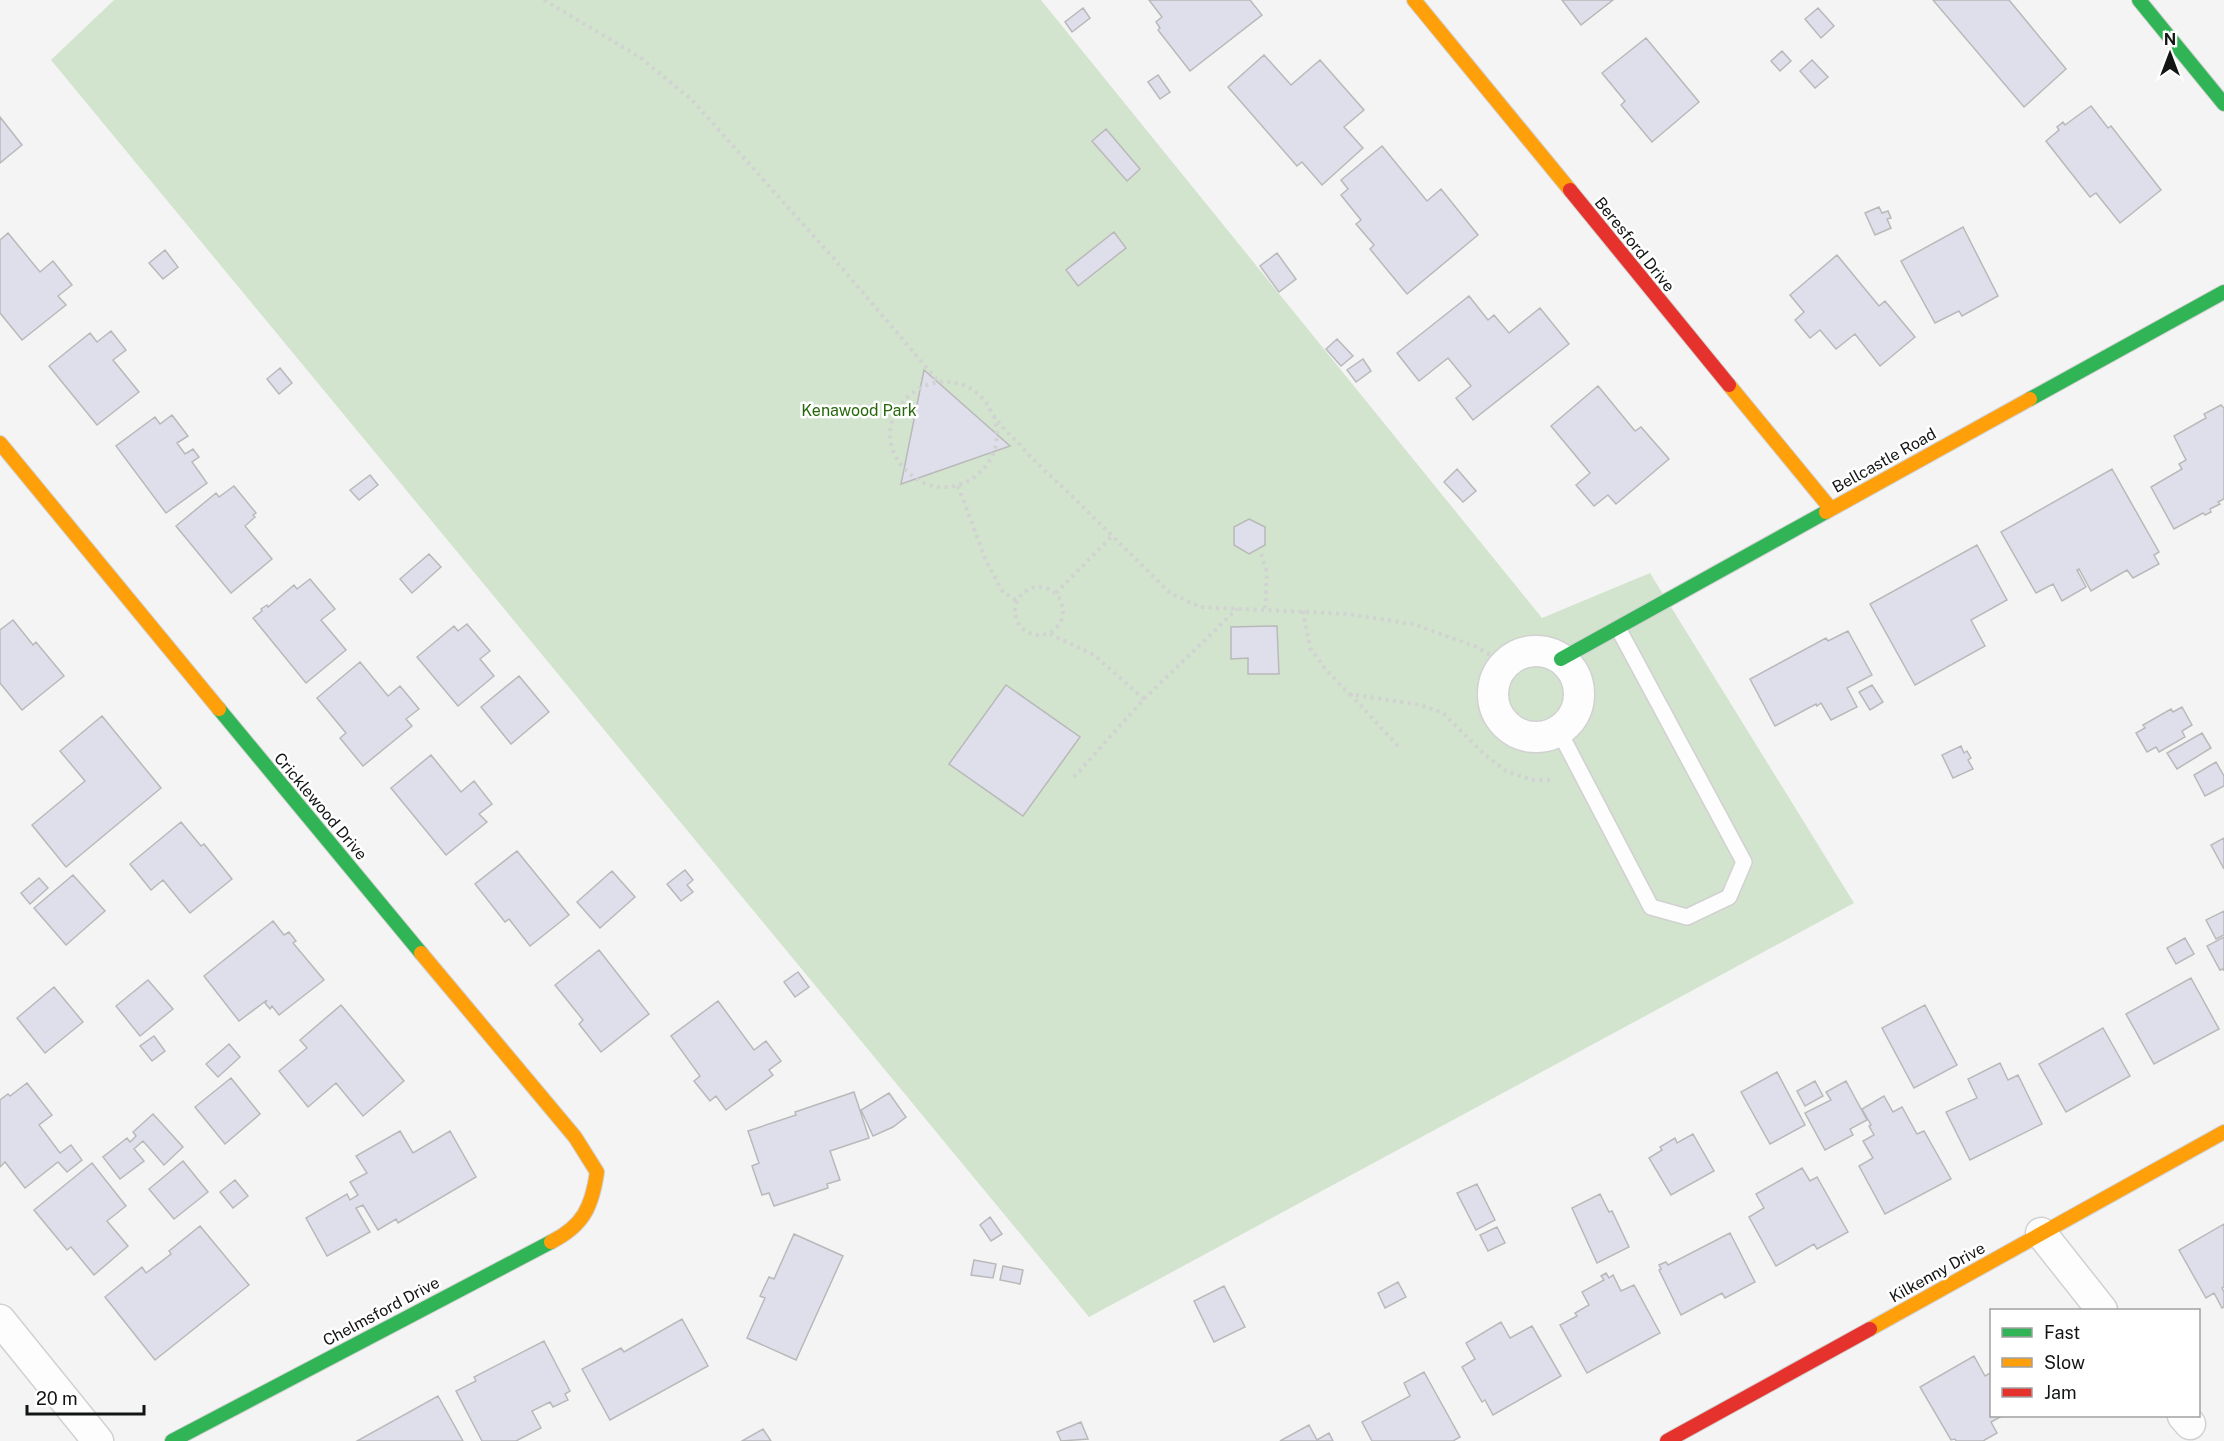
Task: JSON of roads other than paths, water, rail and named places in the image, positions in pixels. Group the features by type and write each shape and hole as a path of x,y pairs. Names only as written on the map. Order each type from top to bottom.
{"street":[{"name":"Beresford Drive","path":"1414,0 1831,509"},
{"path":"2139,0 2224,104"},
{"name":"Bellcastle Road","path":"1561,659 2224,292"},
{"name":"Cricklewood Drive","path":"0,443 575,1137 597,1172 594,1198"},
{"path":"1538,651 1561,659 1571,669 1577,681 1579,696 1570,722 1559,731 1546,736 1532,737 1518,734 1498,715 1493,701 1493,687 1497,674 1506,663 1526,652 1538,651"},
{"name":"Kilkenny Drive","path":"1667,1441 2224,1132"},
{"name":"Chelmsford Drive","path":"172,1441 559,1238 575,1227 594,1198"},
{"path":"2041,1233 2100,1309"},
{"path":"0,1320 98,1441"}],"lane":[{"path":"1559,731 1651,907 1687,917 1729,897 1744,862 1618,628"}],"park label":[{"name":"Kenawood Park","path":"859,410"}]}
